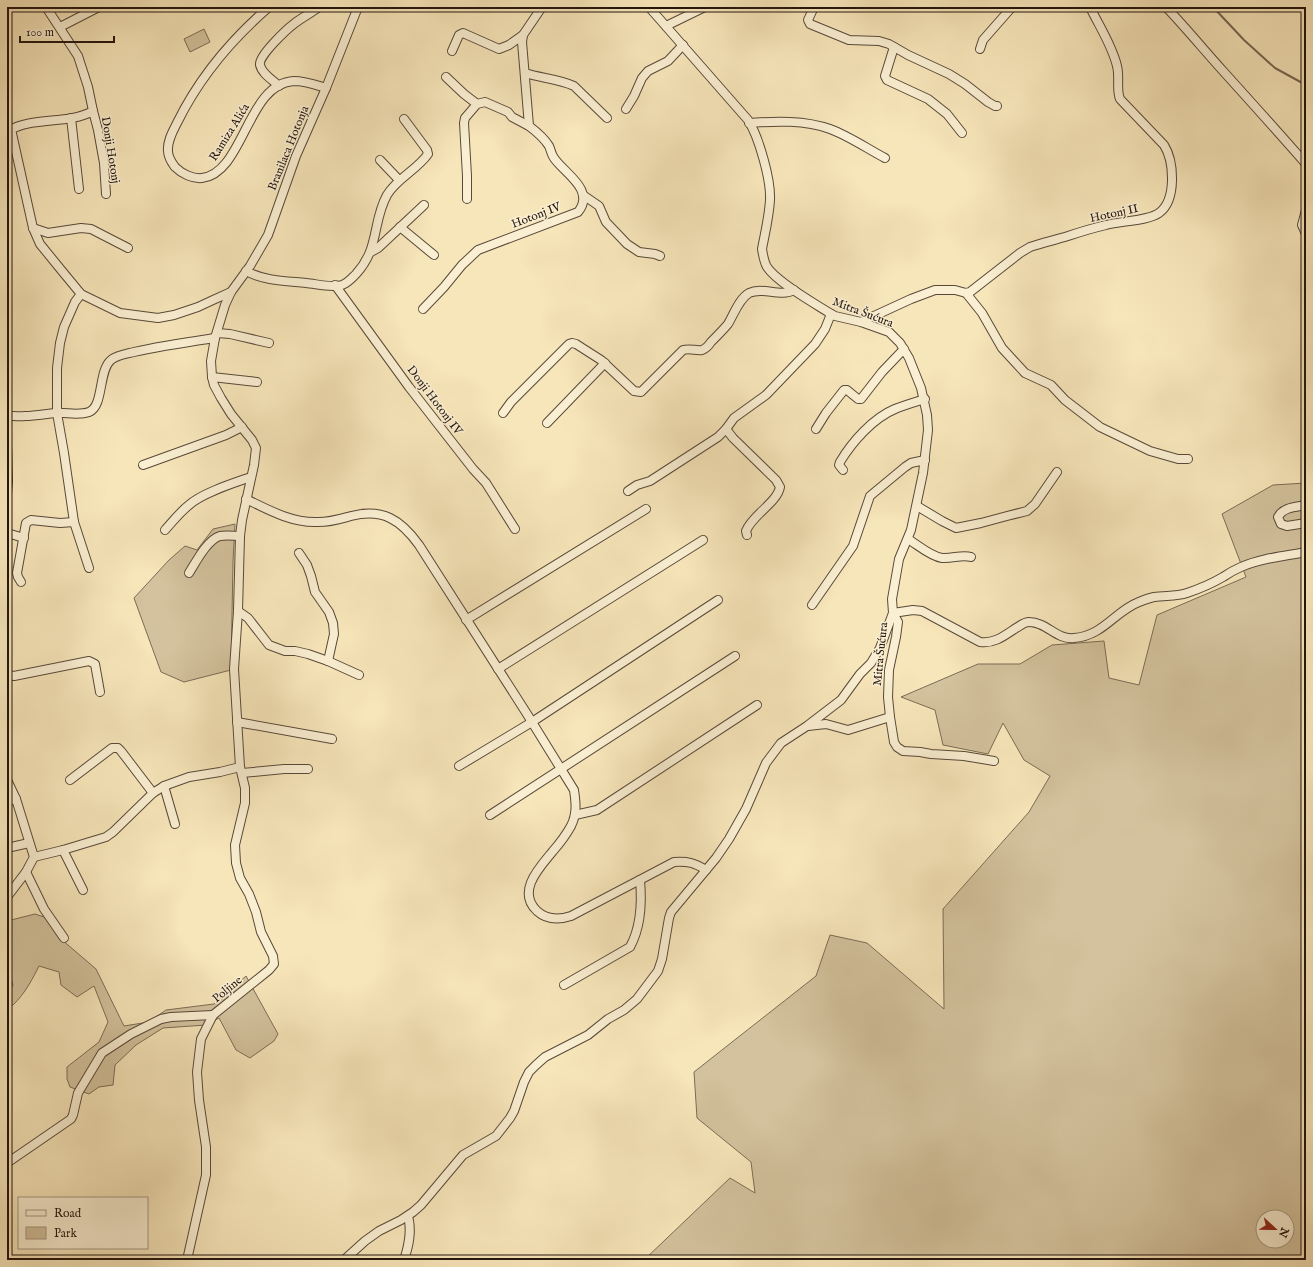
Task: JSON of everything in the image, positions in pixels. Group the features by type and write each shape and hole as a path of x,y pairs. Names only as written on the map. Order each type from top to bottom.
{"street":[{"name":"Donji Hotonj","path":"46,7 60,27 82,65 98,130 104,163 106,194"},
{"path":"60,27 99,7"},
{"name":"Ramiza Alića","path":"269,7 247,28 196,88 171,137 168,151 171,162 182,172 196,178 208,177 218,171 229,159 261,101 271,91 279,86 293,81 306,82 326,88"},
{"path":"279,86 262,70 260,64 261,60 275,42 293,24 319,7"},
{"name":"Branilaca Hotonja","path":"241,770 234,669 238,611 240,536 246,499 256,456 256,448 252,440 226,408 214,385 211,361 216,335 225,305 231,292 260,250 268,235 296,156 326,88 358,7"},
{"path":"452,50 460,35 463,33 499,49 509,45 523,35 542,7"},
{"name":"Mitra Šućura","path":"649,7 750,123 758,140 766,170 770,198 762,249 766,266 774,275 794,290 831,314 890,332 904,349 921,388 928,430 925,460 917,506 908,539 899,559 892,599 893,613 898,622 889,670 888,697 894,742 897,747 903,751 964,756 994,761"},
{"path":"666,26 705,7"},
{"path":"814,7 808,20 810,24 815,27 849,40 879,41 894,46 908,55 949,74 965,84 988,102 997,106"},
{"path":"980,49 983,40 1012,7"},
{"name":"Hotonj II","path":"966,294 1030,247 1106,225 1150,217 1158,214 1164,209 1168,202 1172,172 1171,160 1168,151 1120,99 1117,93 1119,79 1115,58 1090,7"},
{"path":"1166,7 1193,35 1222,70 1306,164"},
{"path":"523,35 522,42 529,126"},
{"path":"626,109 642,78 648,71 668,61 683,45"},
{"path":"894,46 886,71 885,76 887,80 928,98 947,114 962,133"},
{"path":"525,73 574,86 607,118"},
{"path":"446,77 477,104"},
{"path":"467,199 464,123 465,118 477,104 485,102 508,112 512,117 529,126 544,138 553,156 574,179 583,195 600,206 606,222 627,244 639,252 660,256"},
{"name":"Donji Hotonj","path":"9,130 16,126 41,121 79,117 93,110"},
{"path":"71,118 79,189"},
{"path":"246,271 254,276 277,280 335,285 342,285 350,280 366,262 371,252 382,207 387,195 399,180 424,160 428,154 427,150 404,119"},
{"path":"750,123 773,121 819,126 838,132 885,158"},
{"path":"9,130 33,228 40,244 81,294 120,313 158,318 174,315 198,307 231,292"},
{"path":"380,160 399,180"},
{"name":"Hotonj IV","path":"423,309 462,265 478,250 578,212 583,202 583,195"},
{"path":"371,252 378,248 424,205"},
{"path":"1306,210 1302,225 1306,234"},
{"path":"400,227 434,255"},
{"path":"33,228 48,233 76,229 91,229 128,248"},
{"name":"Donji Hotonj IV","path":"335,285 409,387 473,469 486,483 515,529"},
{"path":"503,413 511,402 569,344 576,344 605,363 634,391 641,392 683,350 702,350 706,348 727,324 741,300 750,293 763,291 784,293 794,290"},
{"path":"861,322 911,299 935,290 955,290 966,294 982,312 1002,348 1025,373 1051,385 1065,400 1100,427 1150,451 1178,459 1188,459"},
{"path":"81,294 75,302 64,327 60,343 57,368 57,413 74,522 89,568"},
{"path":"628,491 637,485 650,480 718,437 734,418 766,395 816,344 825,329 831,314"},
{"path":"7,417 11,415 23,417 57,413 80,414 91,410 95,407 98,399 106,366 111,360 118,356 216,335 230,334 269,343"},
{"path":"816,429 826,413 844,390 847,390 858,399 861,399 882,372 904,349"},
{"path":"547,423 605,363"},
{"path":"212,377 257,382"},
{"path":"843,470 839,465 840,462 868,427 894,410 924,400"},
{"path":"143,465 226,435 242,427"},
{"path":"726,429 776,480 780,487 777,495 752,521 746,532 747,535"},
{"path":"7,444 7,494"},
{"path":"812,605 853,546 870,496 911,462 925,460"},
{"path":"917,506 956,528 981,523 1027,511 1035,504 1057,472"},
{"path":"166,530 193,501 251,477"},
{"path":"246,499 291,520 316,522 371,513 382,514 407,529 416,541 574,790 576,802 575,815 571,825 564,838 539,867 531,880 529,890 530,900 535,910 543,916 562,919 572,916 674,862 690,862 706,870"},
{"path":"1306,505 1287,509 1280,513 1278,517 1281,524 1287,526 1306,523"},
{"path":"466,620 646,509"},
{"path":"21,582 17,572 26,523 31,520 60,523 74,522"},
{"path":"7,534 24,538"},
{"path":"189,573 207,546 215,539 221,536 240,536"},
{"path":"908,539 942,558 963,556 971,558"},
{"path":"498,669 703,540"},
{"path":"344,1260 379,1231 408,1216 421,1205 463,1155 496,1136 504,1127 514,1111 524,1082 529,1072 536,1065 545,1057 588,1035 637,999 658,971 662,959 671,912 716,858 739,823 761,774 773,753 781,743 807,726 841,700 860,674 871,663 880,648 893,613 913,610 922,611 980,642 988,643 997,640 1024,623 1029,622 1038,623 1060,637 1083,637 1102,628 1137,602 1153,597 1185,594 1197,590 1233,570 1253,562 1306,552"},
{"path":"299,553 307,565 315,592 330,612 333,623 334,634 328,661"},
{"path":"460,766 532,722 718,600"},
{"path":"238,611 248,618 269,645 285,652 308,654 359,675"},
{"path":"490,815 735,656"},
{"path":"7,676 14,676 89,661 95,664 100,692"},
{"path":"575,815 597,810 758,706"},
{"path":"807,726 826,724 848,730 890,717"},
{"path":"237,722 332,739"},
{"path":"70,780 112,748 118,748 153,793"},
{"path":"34,856 63,850 106,837 153,793 164,786 189,777 241,770 308,769"},
{"name":"Poljine","path":"187,1260 206,1175 206,1147 199,1100 197,1072 201,1039 213,1015 269,970 274,964 273,956 261,932 256,912 249,894 240,878 236,863 235,844 245,804 246,788 241,770"},
{"path":"7,780 16,798 34,856 26,872 7,897"},
{"path":"164,786 175,824"},
{"path":"7,801 16,798"},
{"path":"7,848 29,843"},
{"path":"63,850 83,890"},
{"path":"26,872 44,909 64,938"},
{"path":"564,985 630,947 635,938 638,925 641,893 640,880"},
{"path":"7,1163 71,1119 78,1093 102,1053 131,1034 160,1019 213,1015"},
{"path":"404,1260 410,1239 411,1225 408,1216"}],"green space":[{"path":"204,29 210,42 190,52 184,39"},
{"path":"1306,483 1306,1260 644,1260 730,1178 755,1193 751,1162 697,1118 694,1072 816,976 830,935 867,943 944,1009 943,909 1029,812 1050,776 1024,760 1003,723 988,754 943,745 935,710 901,697 978,664 1020,664 1052,645 1104,641 1109,678 1139,685 1157,615 1246,577 1222,514 1273,485"},
{"path":"235,524 231,670 184,682 161,672 134,598 169,560 185,546 197,550 213,529"},
{"path":"35,914 50,919 61,939 96,969 124,1026 149,1022 166,1010 214,1004 246,976 278,1034 274,1041 250,1058 236,1050 219,1018 206,1025 163,1028 136,1045 115,1065 113,1085 99,1087 89,1094 70,1087 67,1079 67,1067 99,1042 108,1022 94,986 77,997 61,985 59,972 39,966 22,995 7,1010 7,996 13,985 7,966 7,921"}],"waterway":[{"path":"1213,7 1244,40 1275,68 1306,85"}]}
